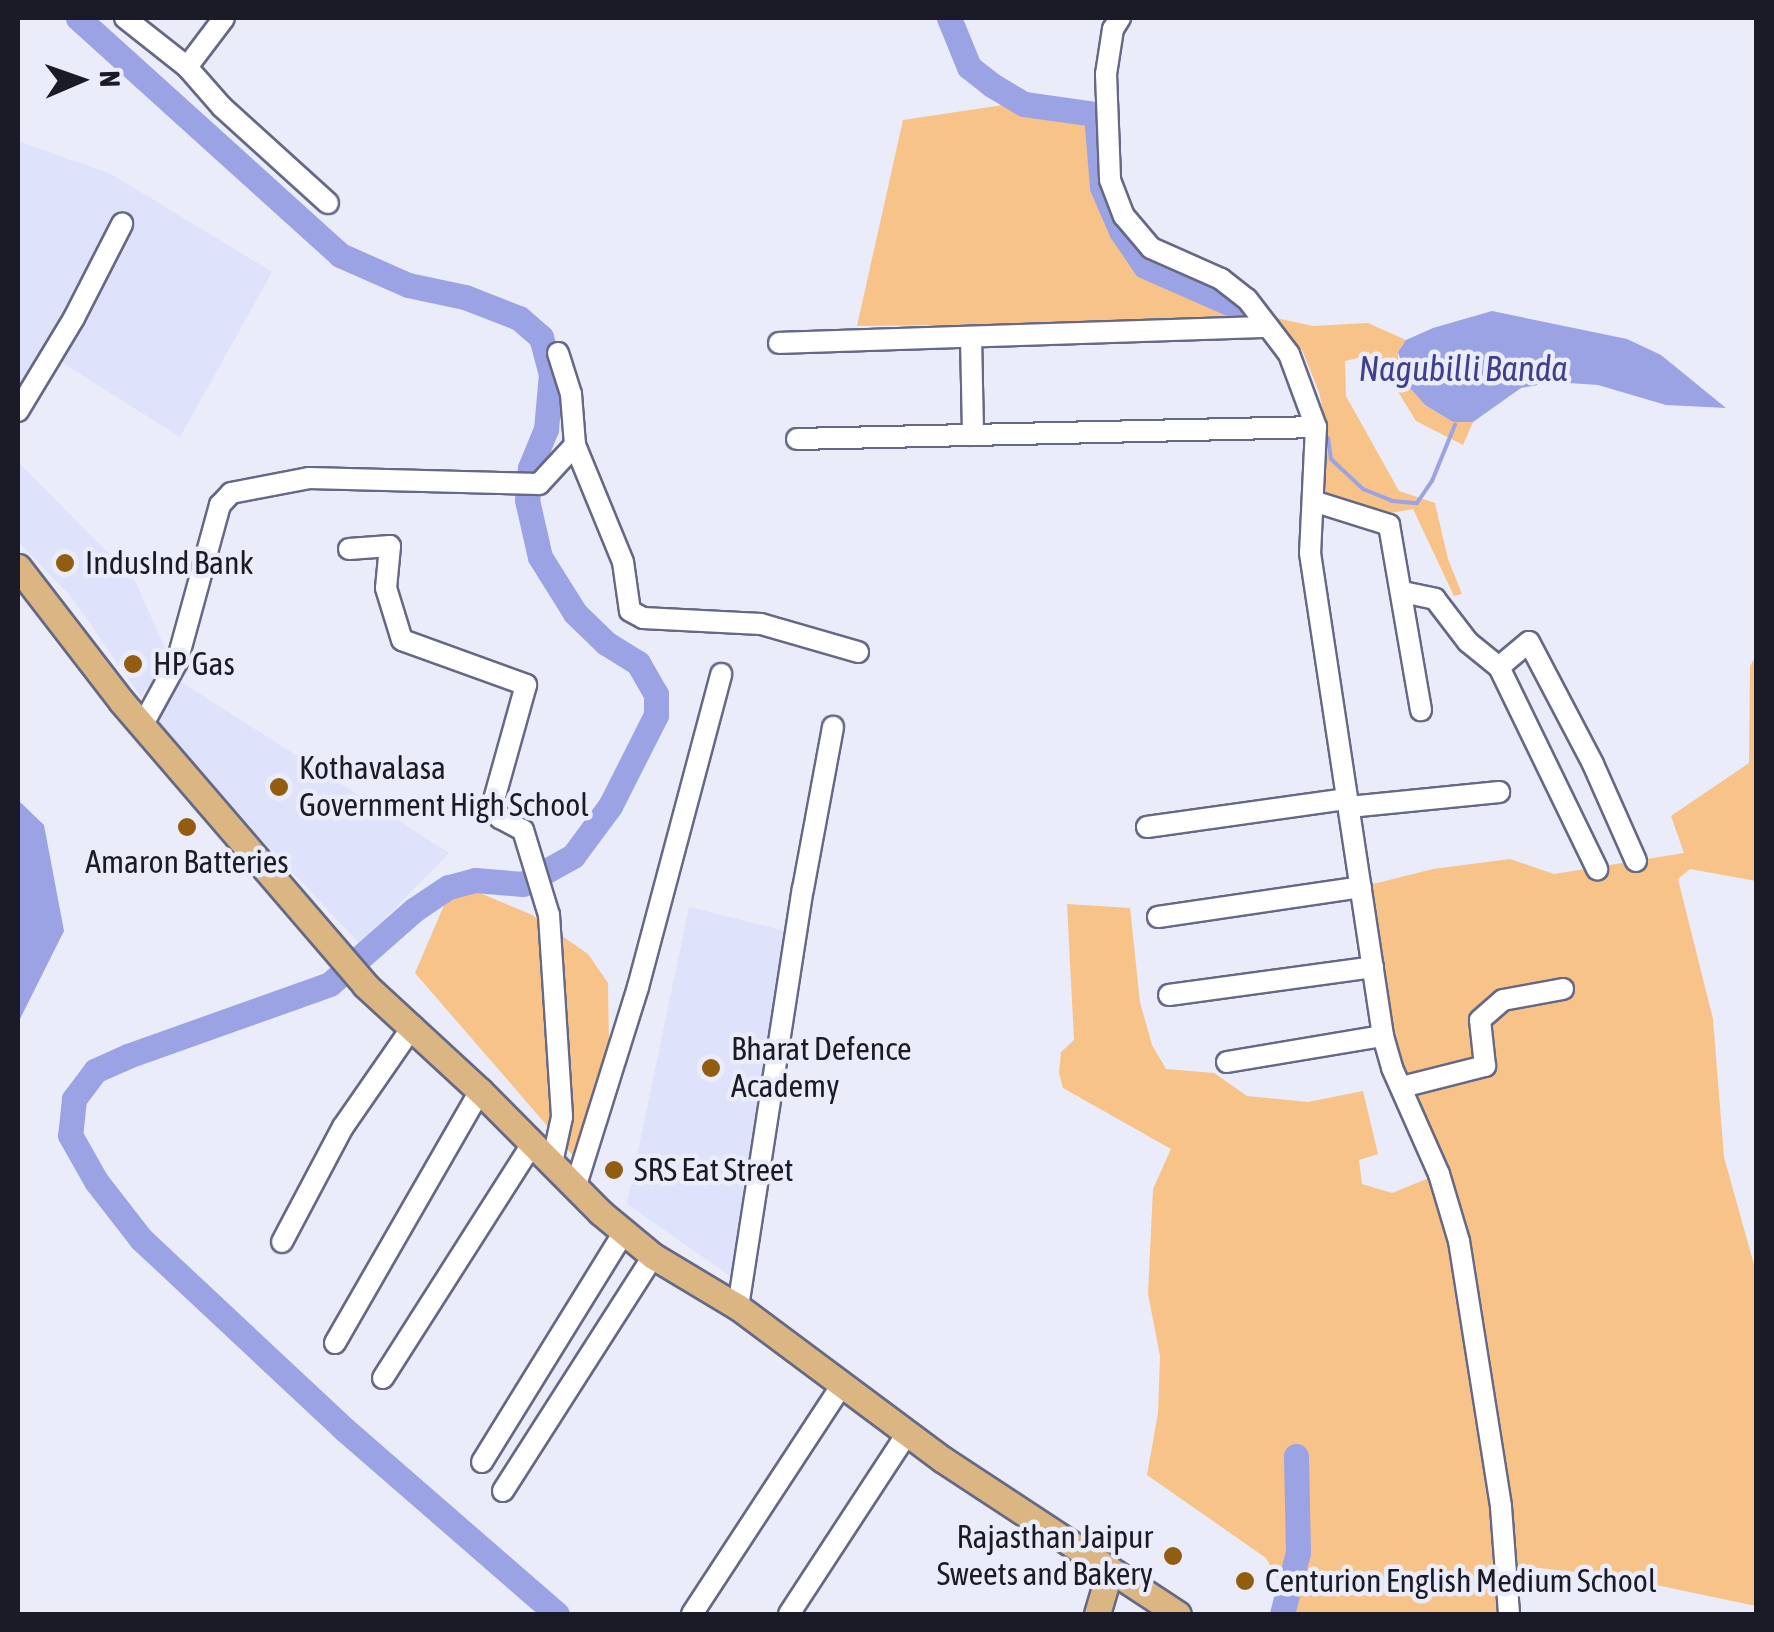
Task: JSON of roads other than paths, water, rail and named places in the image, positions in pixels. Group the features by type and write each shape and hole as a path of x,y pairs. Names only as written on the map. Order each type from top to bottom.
{"main road":[{"path":"18,567 142,726 366,985 624,1232 652,1256 738,1307 907,1434 1178,1614"},
{"path":"1097,1614 1110,1570"}],"street":[{"path":"126,18 187,67 222,106 328,203"},
{"path":"187,67 224,18"},
{"path":"1120,18 1113,29 1106,87 1110,180 1124,216 1150,248 1236,288 1289,354 1308,427 1310,553 1383,1036 1439,1174 1459,1241 1500,1507 1508,1614"},
{"path":"18,411 74,318 122,224"},
{"path":"779,343 1268,327"},
{"path":"972,337 973,435"},
{"path":"558,352 571,394 575,444 623,562 630,611 643,618 761,624 858,652"},
{"path":"797,439 1308,427"},
{"path":"142,726 177,662 220,505 231,493 308,478 539,484 575,444"},
{"path":"1312,501 1388,525 1421,710"},
{"path":"349,548 390,546 386,588 402,640 526,685 492,807 500,818 523,830 549,915 562,1117 552,1162"},
{"path":"1402,592 1435,600 1468,642 1499,667 1596,870"},
{"path":"1499,667 1528,642 1593,764 1636,861"},
{"path":"576,1186 638,986 720,674"},
{"path":"738,1307 806,872 833,727"},
{"path":"1147,827 1348,803 1499,792"},
{"path":"1158,916 1361,887"},
{"path":"1169,994 1373,967"},
{"path":"1402,1087 1485,1066 1480,1020 1503,1000 1563,990"},
{"path":"282,1242 343,1128 413,1026"},
{"path":"1227,1062 1383,1036"},
{"path":"335,1343 480,1091"},
{"path":"383,1378 532,1144"},
{"path":"482,1462 624,1232"},
{"path":"503,1491 652,1256"},
{"path":"692,1614 842,1386"},
{"path":"789,1614 907,1434"}],"water":[{"name":"Nagubilli Banda","path":"1492,311 1627,339 1661,355 1726,408 1666,405 1598,385 1554,382 1521,388 1473,422 1453,422 1425,405 1409,387 1398,352 1406,340 1433,328"},
{"path":"18,800 44,825 64,931 18,1023"}],"waterway":[{"path":"78,18 340,255 408,285 465,297 519,318 541,337 551,374 546,429 530,468 527,500 540,557 575,613 606,643 638,663 656,694 656,715 610,806 573,856 523,884 475,880 448,887 415,909 330,984 95,1071 74,1099 70,1135 96,1181 141,1239 344,1429 557,1614"},
{"path":"949,18 969,67 992,85 1024,104 1096,114 1102,187 1121,231 1145,266 1238,307"},
{"path":"1328,438 1331,459 1363,489 1392,501 1417,503 1432,481 1455,425"},
{"path":"1282,1614 1298,1552 1296,1456"}],"place":[{"name":"IndusInd Bank","path":"65,563"},
{"name":"HP Gas","path":"133,664"},
{"name":"Kothavalasa Government High School","path":"279,787"},
{"name":"Amaron Batteries","path":"187,827"},
{"name":"Bharat Defence Academy","path":"711,1068"},
{"name":"SRS Eat Street","path":"614,1170"},
{"name":"Rajasthan Jaipur Sweets and Bakery","path":"1173,1556"},
{"name":"Centurion English Medium School","path":"1245,1581"}]}
